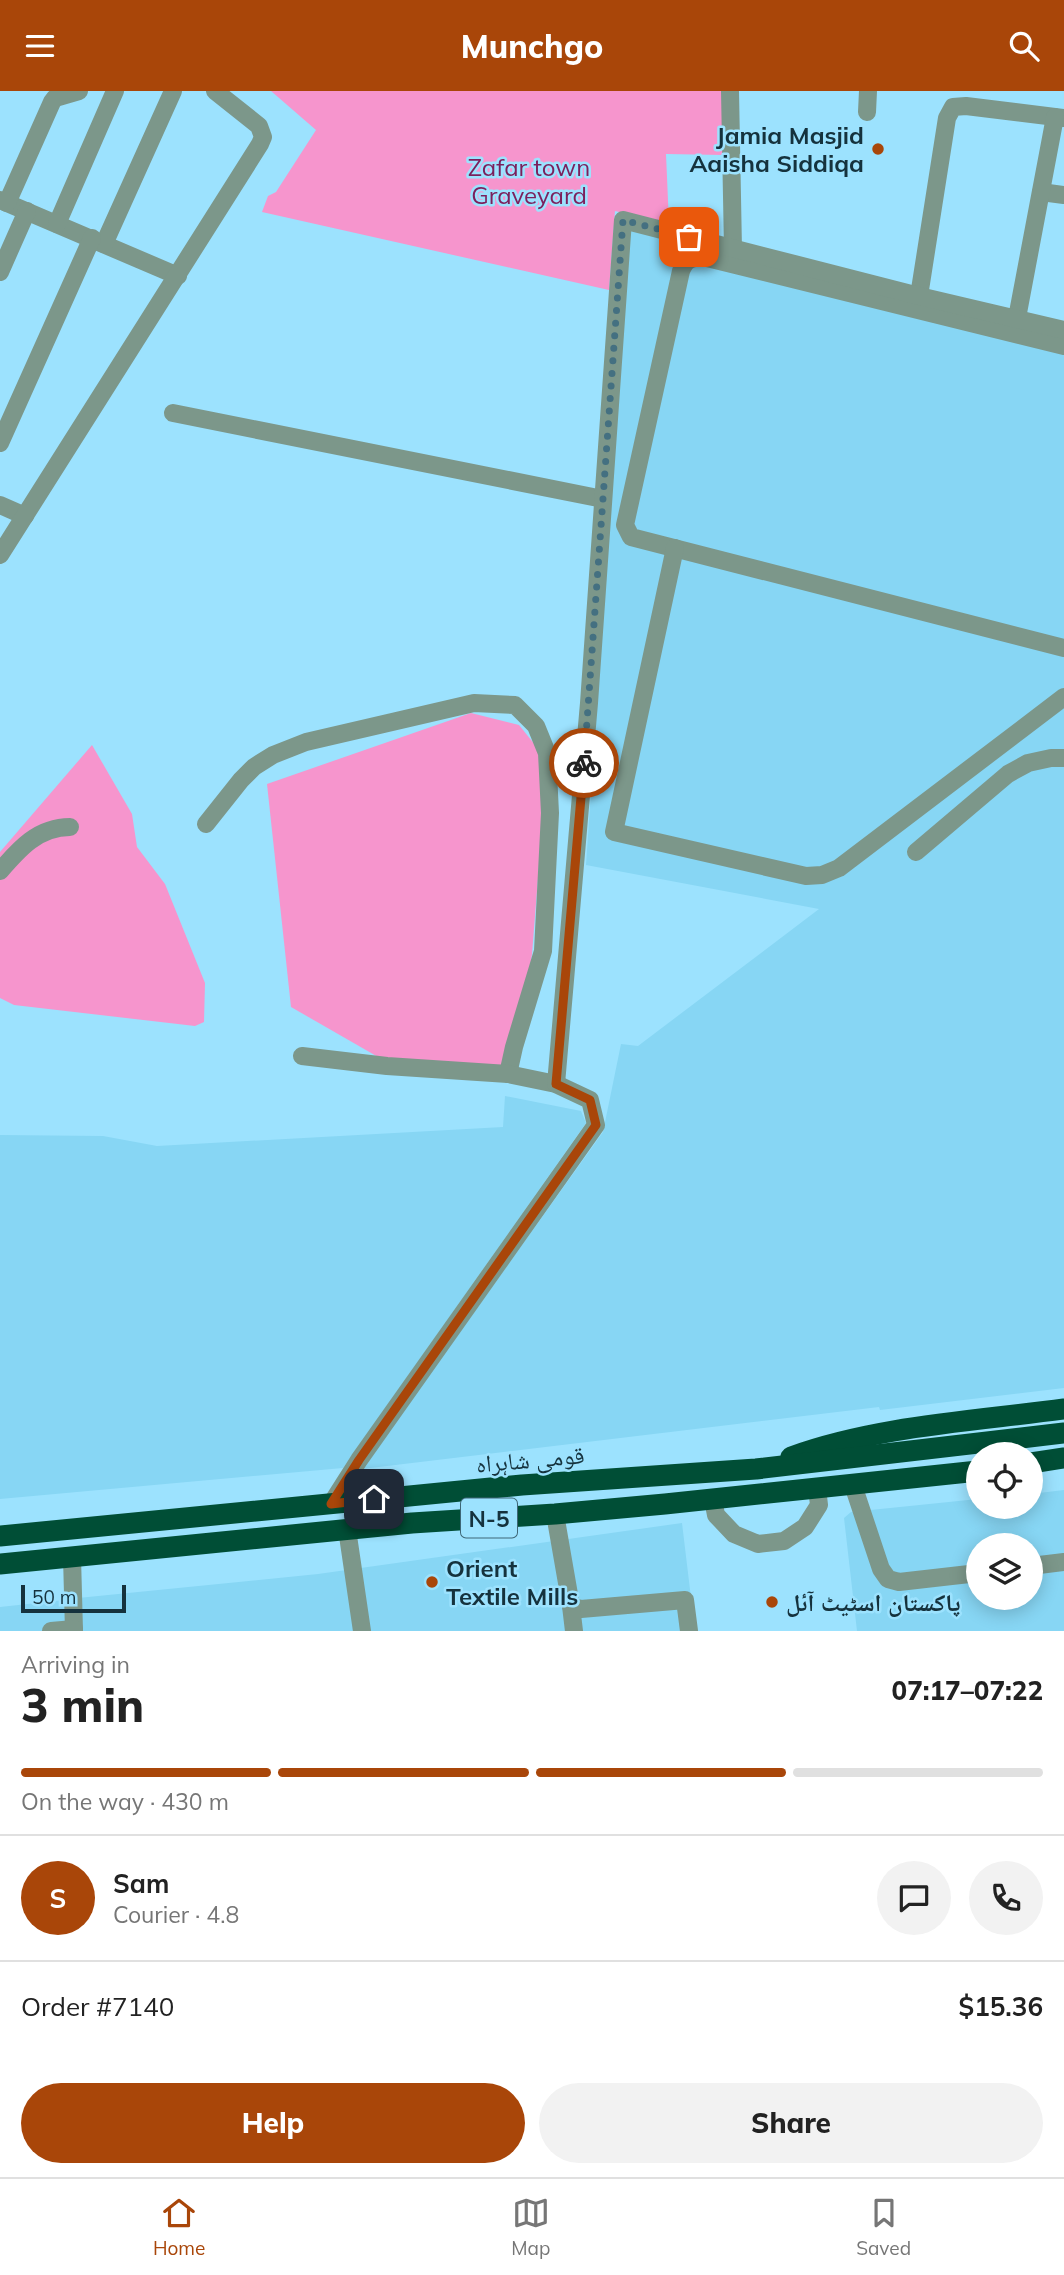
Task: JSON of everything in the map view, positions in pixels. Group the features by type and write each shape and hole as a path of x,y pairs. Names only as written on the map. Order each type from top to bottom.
{"highway":[{"path":"756,1469 819,1447 870,1436 1064,1409"},
{"name":"قومی شاہراہ","path":"0,1536 523,1485 756,1469 1064,1433"},
{"path":"1043,1461 1064,1458"},
{"name":"N-5","path":"0,1564 347,1529 555,1514 966,1472"}],"street":[{"path":"79,91 62,95 52,102 4,202 178,276"},
{"path":"57,224 115,91"},
{"path":"0,443 173,91"},
{"path":"0,555 263,137 259,126 215,91"},
{"path":"730,91 733,249"},
{"path":"867,112 868,91"},
{"path":"919,296 947,118 953,107 965,106 1060,118 1041,192 1017,319"},
{"path":"1041,192 1064,195"},
{"path":"0,272 27,211"},
{"path":"556,1084 589,703 623,220 1064,331"},
{"path":"1064,346 703,257 691,258 685,262 681,271 625,525 631,537 1064,648"},
{"path":"173,413 603,499"},
{"path":"0,505 26,516"},
{"path":"675,548 614,832 806,876 822,874 839,868 1064,697"},
{"path":"206,824 254,767 273,755 306,742 474,703 516,705 536,726 547,753 550,813 543,951 513,1047 508,1074"},
{"path":"916,852 1008,774 1028,763 1064,758"},
{"path":"0,871 21,847 34,837 58,827 69,827"},
{"path":"302,1056 387,1066 508,1074 556,1084 590,1100 596,1125 359,1460 331,1504"},
{"path":"853,1485 881,1569 888,1579 899,1583 966,1575"},
{"path":"713,1499 716,1515 734,1534 758,1543 784,1541 805,1527 819,1505 817,1488"},
{"path":"555,1514 574,1631"},
{"path":"347,1529 362,1631"},
{"path":"51,1631 74,1630 72,1557"},
{"path":"1043,1565 1064,1562"},
{"path":"571,1606 581,1609 685,1600 689,1631"}],"shaded area":[{"path":"629,230 1064,337 1064,1388 880,1410 879,1407 362,1469 603,1132 621,1044 638,1046 819,909 586,865"},
{"path":"505,1096 581,1111 586,1123 343,1468 0,1499 0,1135 103,1136 157,1146 503,1127"},
{"path":"1064,1490 1064,1631 857,1631 844,1518 851,1512 966,1500 966,1519 1043,1519 1043,1493"},
{"path":"682,1523 695,1631 0,1631 0,1607 64,1600 65,1604 78,1598 318,1574"}],"green space":[{"name":"Zafar town Graveyard","path":"271,91 722,91 723,155 666,154 669,224 615,211 609,290 262,212 268,196 276,192 316,130"},
{"path":"471,713 519,725 540,751 543,814 532,954 514,1073 392,1065 291,1007 267,784"},
{"path":"92,745 132,814 137,847 165,884 205,983 204,1022 195,1026 14,1005 0,998 0,852"}],"way so far":[{"path":"584,763 623,220 689,237"}],"place":[{"name":"Jamia Masjid Aaisha Siddiqa","path":"878,149"},
{"name":"Orient Textile Mills","path":"432,1582"},
{"name":"پاکستان اسٹیٹ آئل","path":"772,1602"}],"route":[{"path":"374,1499 331,1504 359,1460 596,1125 590,1100 556,1084 584,763"}]}
